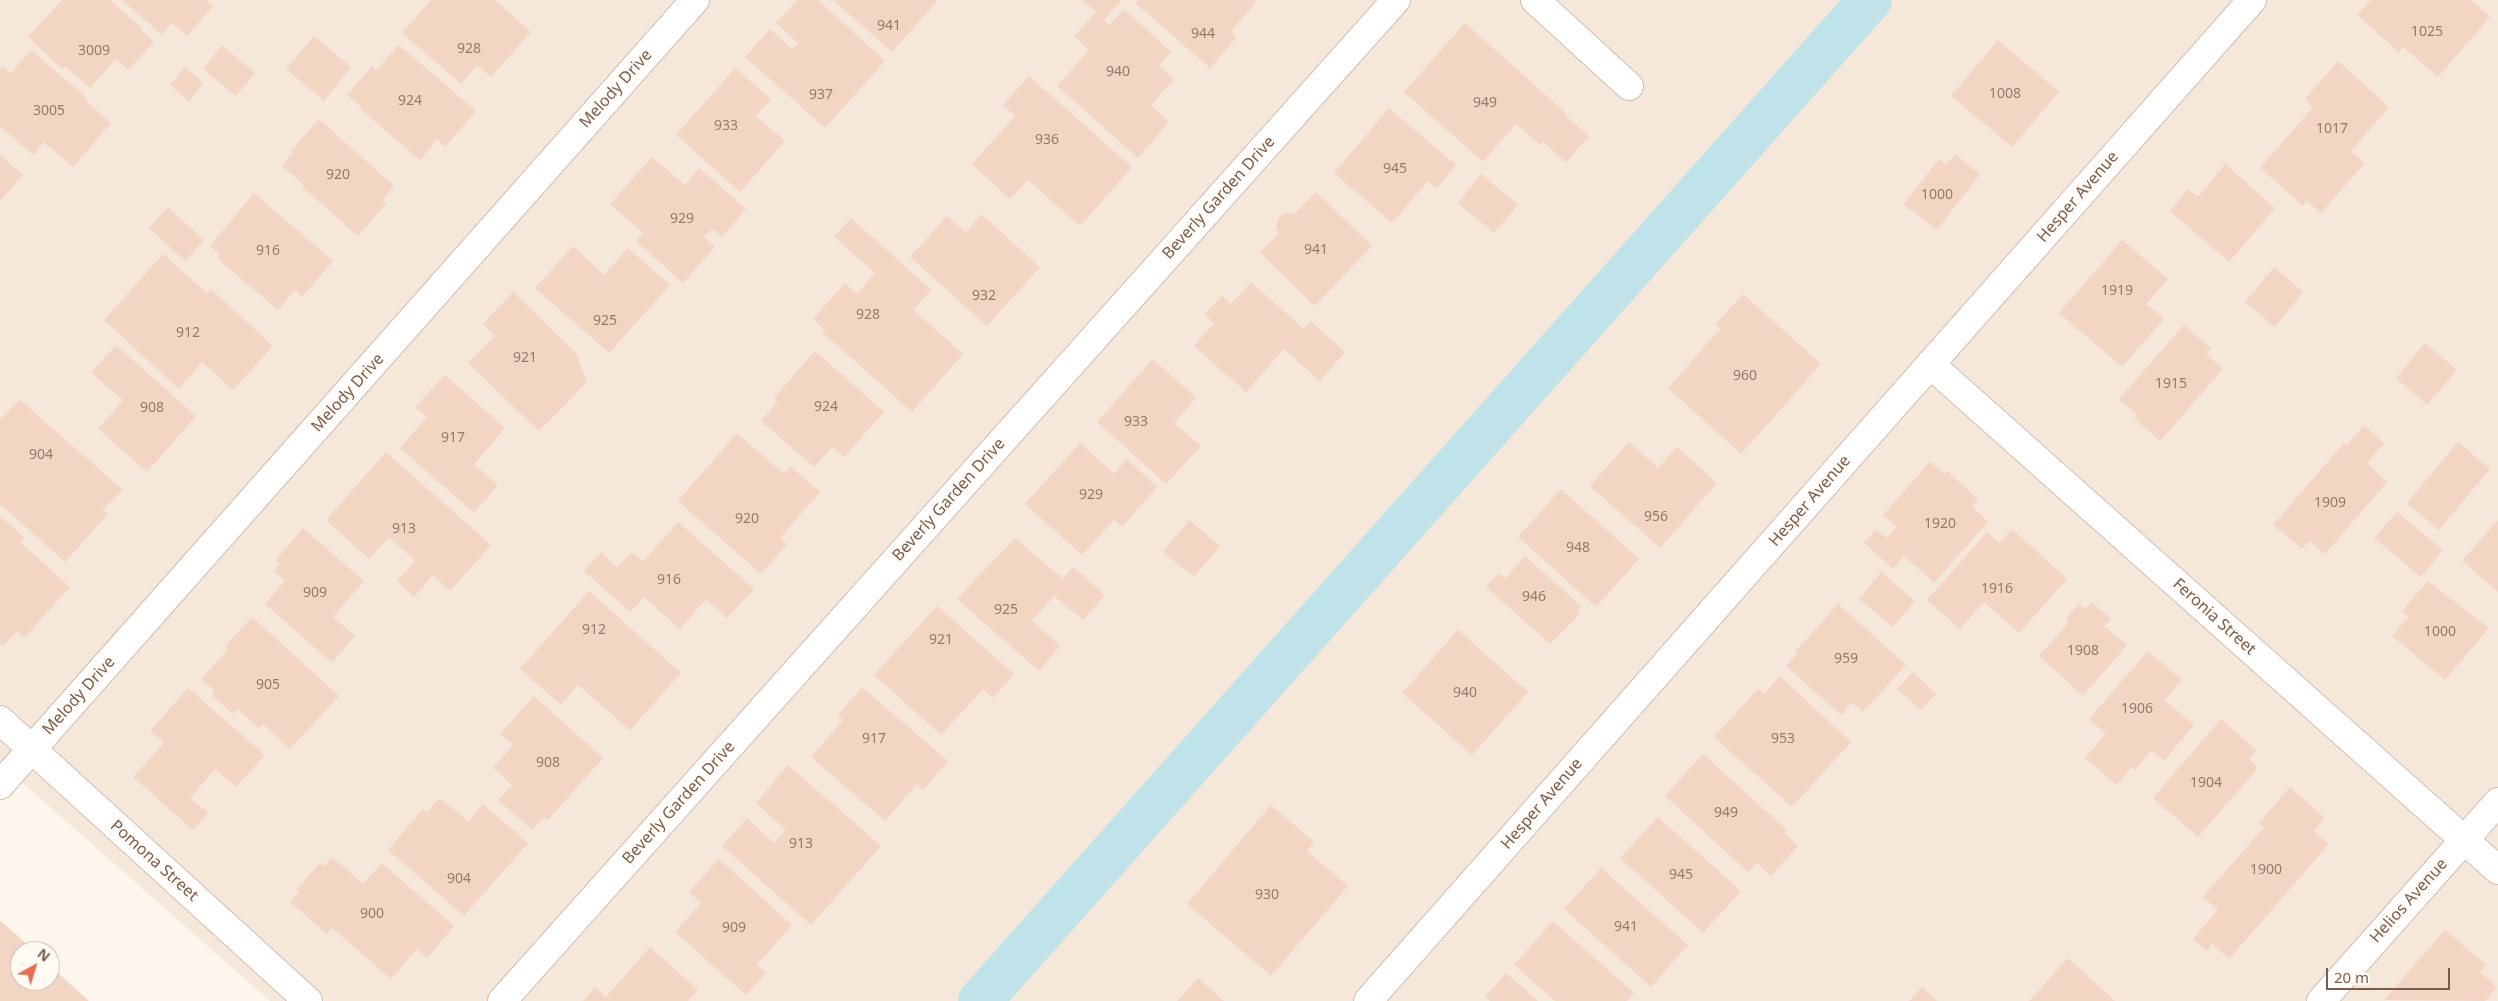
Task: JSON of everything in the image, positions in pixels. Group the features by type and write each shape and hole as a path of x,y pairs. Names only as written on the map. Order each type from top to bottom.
{"street":[{"name":"Melody Drive","path":"0,785 695,0"},
{"name":"Beverly Garden Drive","path":"502,1001 1396,0"},
{"path":"1535,0 1630,86"},
{"name":"Hesper Avenue","path":"1368,1001 2252,0"},
{"name":"Feronia Street","path":"1930,364 2498,870"},
{"name":"Pomona Street","path":"0,720 308,1001"},
{"name":"Helios Avenue","path":"2321,1001 2498,802"}],"shaded area":[{"path":"0,0 2498,0 2498,1001 270,1001 0,763"}],"building":[{"path":"62,0 110,0 142,28 141,30 154,42 128,70 116,59 90,88 65,66 62,69 28,37"},
{"path":"122,0 206,0 213,6 187,36 172,23 162,35"},
{"path":"431,0 495,0 531,32 491,77 477,65 461,84 402,33"},
{"path":"797,0 818,0 885,61 825,128 745,57 770,29 792,49 798,43 776,23"},
{"path":"833,0 938,0 892,52"},
{"path":"1082,0 1122,0 1104,20 1109,26 1124,9 1171,52 1159,66 1174,79 1151,105 1169,122 1138,158 1057,86 1089,50 1074,36 1096,12"},
{"path":"1138,0 1254,0 1256,2 1231,31 1237,37 1210,68 1135,3"},
{"path":"2371,0 2471,0 2490,17 2438,77 2403,47 2399,52 2357,15"},
{"path":"1465,23 1589,136 1566,162 1543,142 1540,145 1516,124 1483,162 1404,92"},
{"path":"314,36 351,67 324,101 286,69"},
{"path":"1998,40 2059,92 2012,147 1951,96"},
{"path":"222,45 255,73 236,96 203,69"},
{"path":"399,45 476,111 445,147 437,139 420,160 360,109 362,108 347,95 372,66 376,70"},
{"path":"31,50 86,97 84,99 111,123 73,167 44,142 33,155 0,126 0,70 3,67 11,73"},
{"path":"2338,61 2389,107 2351,151 2365,163 2321,213 2307,201 2303,206 2260,168 2313,107 2305,99"},
{"path":"185,67 203,83 189,102 170,85"},
{"path":"735,68 771,99 756,116 785,141 740,192 676,135"},
{"path":"1029,76 1132,167 1080,226 1028,180 1010,199 972,164 1015,116 1003,105"},
{"path":"1389,108 1456,165 1437,188 1428,181 1392,223 1334,173"},
{"path":"319,119 394,186 382,200 386,204 358,236 302,187 304,185 282,166 293,153 291,151"},
{"path":"1955,154 1980,174 1937,230 1903,204 1939,159 1946,165"},
{"path":"0,155 23,175 0,201"},
{"path":"652,157 685,185 699,168 746,209 722,237 712,229 704,237 715,247 683,283 636,241 643,233 610,204"},
{"path":"2225,164 2275,208 2229,262 2170,211 2188,189 2198,197"},
{"path":"1481,174 1518,205 1494,233 1458,203"},
{"path":"1316,192 1372,246 1315,306 1260,253 1278,234 1276,225 1279,217 1287,213 1294,214"},
{"path":"254,193 333,261 302,297 295,290 278,310 217,258 220,255 210,246"},
{"path":"168,207 204,240 185,261 149,228"},
{"path":"981,214 1040,267 987,326 910,257 947,216 966,233"},
{"path":"851,218 931,290 913,310 963,354 912,412 822,332 824,329 813,319 845,283 857,294 875,273 834,237"},
{"path":"2122,240 2168,279 2146,304 2164,319 2122,367 2059,313"},
{"path":"573,246 604,275 628,248 670,285 609,353 535,288"},
{"path":"163,254 207,293 211,289 273,346 233,390 202,362 179,389 104,320"},
{"path":"2274,267 2303,292 2275,327 2245,302"},
{"path":"1251,282 1304,329 1311,321 1345,352 1320,381 1284,349 1246,392 1194,346 1214,323 1205,314 1222,296 1231,304"},
{"path":"513,292 576,353 587,382 539,431 468,363 495,336 483,324"},
{"path":"1743,294 1821,364 1741,454 1668,388 1720,329 1715,325"},
{"path":"2184,325 2211,349 2206,354 2223,369 2160,441 2134,418 2137,415 2119,399"},
{"path":"2425,343 2457,370 2427,405 2396,378"},
{"path":"116,345 196,416 147,472 98,429 123,400 91,373"},
{"path":"815,351 884,412 844,457 832,447 814,467 761,421 778,401 774,398"},
{"path":"1153,359 1196,398 1174,423 1201,446 1166,484 1097,422"},
{"path":"445,375 505,428 474,464 498,485 474,513 400,448 427,417 415,407"},
{"path":"20,400 123,490 102,510 108,514 65,562 0,504 0,419"},
{"path":"2364,425 2384,443 2367,463 2387,482 2325,554 2309,541 2302,549 2273,525 2344,443 2347,445"},
{"path":"737,433 784,474 790,466 820,492 780,538 787,544 761,574 678,501"},
{"path":"1629,442 1658,468 1677,447 1717,483 1660,548 1590,486"},
{"path":"2458,442 2490,469 2439,530 2407,503"},
{"path":"1080,443 1114,474 1127,459 1157,487 1122,527 1114,520 1082,555 1025,504"},
{"path":"386,452 491,545 450,591 433,575 414,597 397,581 415,561 389,537 369,559 326,520"},
{"path":"1930,462 1944,474 1947,471 1978,499 1972,506 1988,522 1934,583 1904,556 1893,569 1864,543 1876,529 1887,538 1897,527 1883,515"},
{"path":"1561,489 1639,559 1596,607 1518,537"},
{"path":"2397,512 2443,550 2421,577 2374,538"},
{"path":"0,516 25,538 21,543 70,587 25,637 17,631 3,646 0,643"},
{"path":"1189,520 1220,546 1194,577 1163,552"},
{"path":"2498,520 2498,592 2462,561"},
{"path":"678,522 754,589 727,618 706,599 680,629 644,597 630,612 584,571 601,552 617,568 632,552 643,562"},
{"path":"303,528 364,581 333,617 355,636 332,663 265,604 285,581 274,571 280,564 276,560"},
{"path":"2012,529 2067,579 2019,633 1984,602 1960,629 1927,600 1987,532 1999,543"},
{"path":"1015,538 1063,579 1073,567 1105,595 1083,620 1054,596 1032,621 1060,646 1039,671 957,599"},
{"path":"1525,556 1581,606 1577,610 1581,613 1550,644 1486,587 1499,573 1505,579"},
{"path":"1881,572 1915,601 1893,627 1859,599"},
{"path":"2428,581 2489,628 2445,680 2392,636 2409,616 2401,612"},
{"path":"589,591 681,673 630,730 578,685 561,705 520,669"},
{"path":"2092,602 2111,619 2104,626 2127,645 2083,696 2039,656 2069,622 2066,618 2079,604 2085,610"},
{"path":"1838,604 1906,665 1863,712 1852,702 1841,715 1786,666 1797,654 1795,652"},
{"path":"937,606 1014,674 993,698 983,689 941,735 874,675"},
{"path":"252,617 339,696 290,749 263,724 259,728 237,709 233,714 211,695 215,691 201,679 228,649 225,646"},
{"path":"1458,630 1528,692 1472,755 1402,693"},
{"path":"2148,651 2182,680 2165,700 2194,725 2164,761 2152,750 2135,770 2132,767 2117,785 2085,758 2106,734 2089,719"},
{"path":"1913,672 1936,694 1921,710 1897,689"},
{"path":"1780,676 1851,742 1792,807 1714,737 1758,689 1764,694"},
{"path":"862,687 948,761 923,790 917,784 885,821 811,757 843,720 838,715"},
{"path":"188,688 265,755 236,787 215,769 190,798 208,813 193,830 133,777 164,743 150,731"},
{"path":"534,696 603,758 548,820 544,817 532,830 498,800 512,785 493,768 513,745 500,734"},
{"path":"2221,719 2256,750 2249,759 2258,768 2198,837 2153,798"},
{"path":"1703,754 1787,830 1784,833 1798,846 1771,876 1757,863 1748,872 1665,796"},
{"path":"788,765 881,846 811,925 722,846 747,818 774,843 786,830 756,803"},
{"path":"2290,787 2325,818 2314,831 2329,844 2229,959 2212,944 2207,951 2193,939 2218,910 2203,897 2264,827 2259,823"},
{"path":"440,798 469,822 483,804 528,843 464,916 388,850 423,809 427,812"},
{"path":"1271,805 1314,842 1307,851 1348,886 1271,976 1187,904"},
{"path":"1658,817 1741,891 1703,933 1620,858"},
{"path":"332,857 363,884 382,863 454,926 427,958 417,949 391,979 332,928 327,934 290,902 299,892 296,890 320,863 324,866"},
{"path":"719,859 792,925 757,965 766,973 746,995 675,932 701,903 689,892"},
{"path":"1601,868 1688,945 1651,987 1564,909"},
{"path":"0,920 23,941 10,941 10,991 60,991 60,975 89,1001 0,1001"},
{"path":"1553,921 1634,993 1627,1001 1555,1001 1514,965"},
{"path":"2445,930 2486,965 2480,972 2497,987 2485,1001 2384,1000"},
{"path":"650,947 698,990 688,1001 583,1001 595,987 606,997"},
{"path":"2068,958 2115,1001 2029,1001"},
{"path":"1506,973 1538,1001 1490,1001 1485,997"},
{"path":"1198,978 1224,1001 1177,1001"},
{"path":"1922,987 1937,1001 1909,1001"}],"waterway":[{"path":"980,1001 1870,0"}]}
